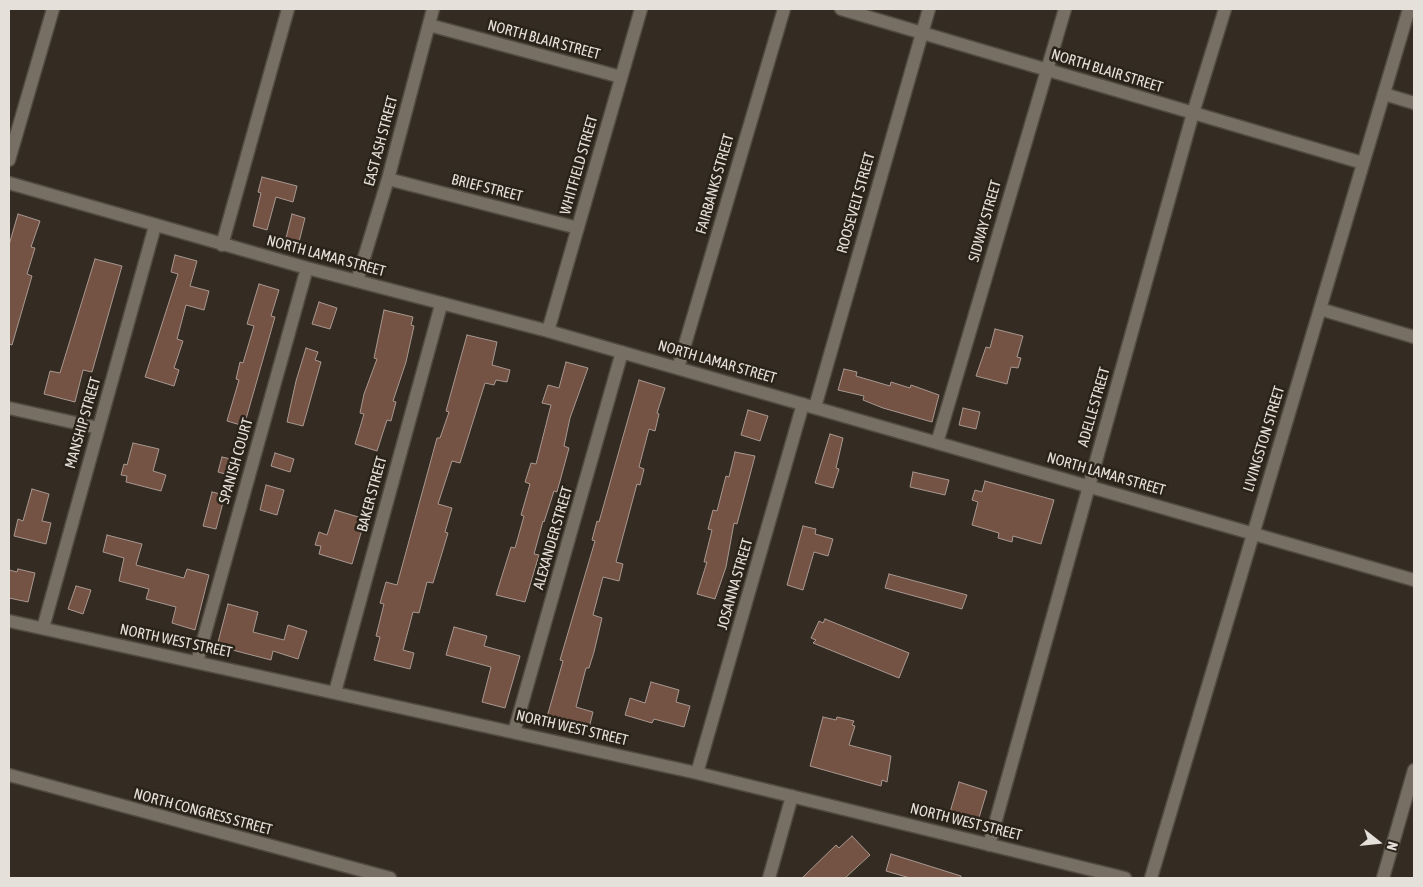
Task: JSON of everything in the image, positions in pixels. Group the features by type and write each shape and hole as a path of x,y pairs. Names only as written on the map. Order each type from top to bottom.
{"street":[{"path":"9,160 53,9"},
{"path":"222,245 288,9"},
{"name":"EAST ASH STREET","path":"357,281 388,179 434,9"},
{"name":"WHITFIELD STREET","path":"548,331 641,9"},
{"name":"FAIRBANKS STREET","path":"678,368 784,9"},
{"name":"NORTH BLAIR STREET","path":"841,9 1363,163"},
{"name":"ROOSEVELT STREET","path":"809,406 929,9"},
{"name":"SIDWAY STREET","path":"937,443 1064,9"},
{"name":"ADELLE STREET","path":"989,845 1193,113 1225,9"},
{"name":"LIVINGSTON STREET","path":"1151,878 1409,9"},
{"name":"NORTH BLAIR STREET","path":"429,25 621,77"},
{"path":"1384,94 1414,103"},
{"name":"BRIEF STREET","path":"388,179 578,228"},
{"name":"NORTH LAMAR STREET","path":"9,184 441,305 548,331 1414,580"},
{"name":"MANSHIP STREET","path":"43,628 155,226"},
{"name":"SPANISH COURT","path":"197,662 307,268"},
{"name":"BAKER STREET","path":"335,692 441,305"},
{"path":"1320,310 1414,337"},
{"name":"ALEXANDER STREET","path":"514,732 622,352"},
{"name":"JOSANNA STREET","path":"697,773 809,406"},
{"path":"9,408 98,428"},
{"name":"NORTH WEST STREET","path":"9,621 697,773 1125,878"},
{"path":"1383,878 1414,770"},
{"name":"NORTH CONGRESS STREET","path":"9,775 390,878"},
{"path":"769,878 792,796"}],"building":[{"path":"262,177 297,186 293,202 276,197 267,230 253,226 261,193 258,192"},
{"path":"18,214 40,221 31,247 35,248 27,274 32,276 12,345 9,344 9,245"},
{"path":"292,214 305,218 298,246 285,242"},
{"path":"175,255 197,261 190,286 209,291 204,310 186,305 177,339 183,341 174,368 179,370 174,386 145,377 178,274 171,272"},
{"path":"95,259 122,266 92,372 83,370 75,402 44,394 50,371 60,373"},
{"path":"259,284 279,290 271,316 275,317 244,426 227,421 239,380 236,379 240,362 243,363 254,326 247,324"},
{"path":"319,302 337,308 330,329 312,324"},
{"path":"384,310 413,317 411,325 414,326 406,362 393,401 396,402 391,421 387,420 377,451 355,444 364,414 360,413 364,394 377,359 374,358"},
{"path":"995,329 1023,336 1017,357 1021,358 1018,368 1011,367 1007,384 976,376 986,347 990,348"},
{"path":"467,335 497,342 492,365 510,370 507,382 496,380 494,385 485,383 460,463 452,461 438,504 452,508 445,532 448,533 433,583 427,582 419,613 413,612 403,650 414,653 410,669 374,660 380,637 376,636 384,604 380,603 386,582 397,585 437,438 440,438 449,412 446,411"},
{"path":"306,348 318,352 315,360 321,362 303,426 287,422"},
{"path":"566,362 588,368 570,418 564,446 569,448 557,492 554,491 543,521 534,554 539,555 525,602 496,595 511,547 515,548 524,516 521,515 530,484 525,482 531,463 536,464 551,405 542,403 548,385 559,388"},
{"path":"844,369 857,372 856,376 890,386 891,382 910,388 911,385 939,395 932,422 883,408 863,400 864,396 838,390"},
{"path":"639,380 665,388 657,413 659,414 655,431 649,429 639,467 644,469 640,485 637,484 616,562 623,564 619,581 603,577 593,615 602,618 594,652 589,668 586,668 576,707 593,712 589,728 547,717 563,661 560,660 595,541 592,540 597,521 599,522"},
{"path":"963,408 980,412 976,429 959,425"},
{"path":"748,410 768,416 760,441 741,435"},
{"path":"830,434 843,438 836,468 839,469 833,488 815,483"},
{"path":"133,443 159,449 153,471 166,475 161,491 126,482 127,476 121,475 124,464 127,465"},
{"path":"735,452 755,456 737,524 734,523 726,567 715,599 697,594 707,562 704,562 712,530 708,529 713,510 717,511 726,476 729,477"},
{"path":"275,453 294,459 290,472 271,466"},
{"path":"222,457 236,460 232,476 218,472"},
{"path":"913,472 949,480 945,495 910,487"},
{"path":"985,481 1054,500 1041,544 1013,536 1012,542 998,538 999,533 972,525 978,502 972,500 975,490 982,492"},
{"path":"266,485 284,490 277,515 260,510"},
{"path":"32,489 49,494 42,521 51,523 46,544 14,536 18,519 23,521"},
{"path":"212,492 225,495 216,529 203,526"},
{"path":"335,510 365,519 352,564 319,554 321,546 315,545 319,532 327,535"},
{"path":"803,526 816,529 815,534 833,539 828,556 814,552 803,590 787,585"},
{"path":"107,535 142,544 136,565 184,578 187,569 209,575 195,630 172,623 176,607 146,599 149,589 119,581 124,558 103,552"},
{"path":"18,569 35,573 28,602 9,598 9,570 17,572"},
{"path":"889,574 967,595 962,609 885,588"},
{"path":"76,586 91,590 83,614 68,609"},
{"path":"228,604 258,612 253,632 284,640 288,625 307,631 298,659 273,651 271,660 217,646"},
{"path":"825,619 909,653 899,678 813,643 816,640 811,638 819,621 823,623"},
{"path":"454,627 487,636 484,646 520,656 505,708 482,702 491,667 446,655"},
{"path":"651,682 679,690 676,702 690,706 684,727 654,719 652,723 625,715 630,698 645,703"},
{"path":"823,717 836,720 837,717 854,721 852,725 855,726 849,745 891,756 887,782 882,780 881,786 810,766"},
{"path":"959,782 987,791 978,821 950,812"},
{"path":"852,836 870,855 845,878 802,878 836,845 839,848"},
{"path":"891,854 961,876 961,878 910,878 886,871"}]}
